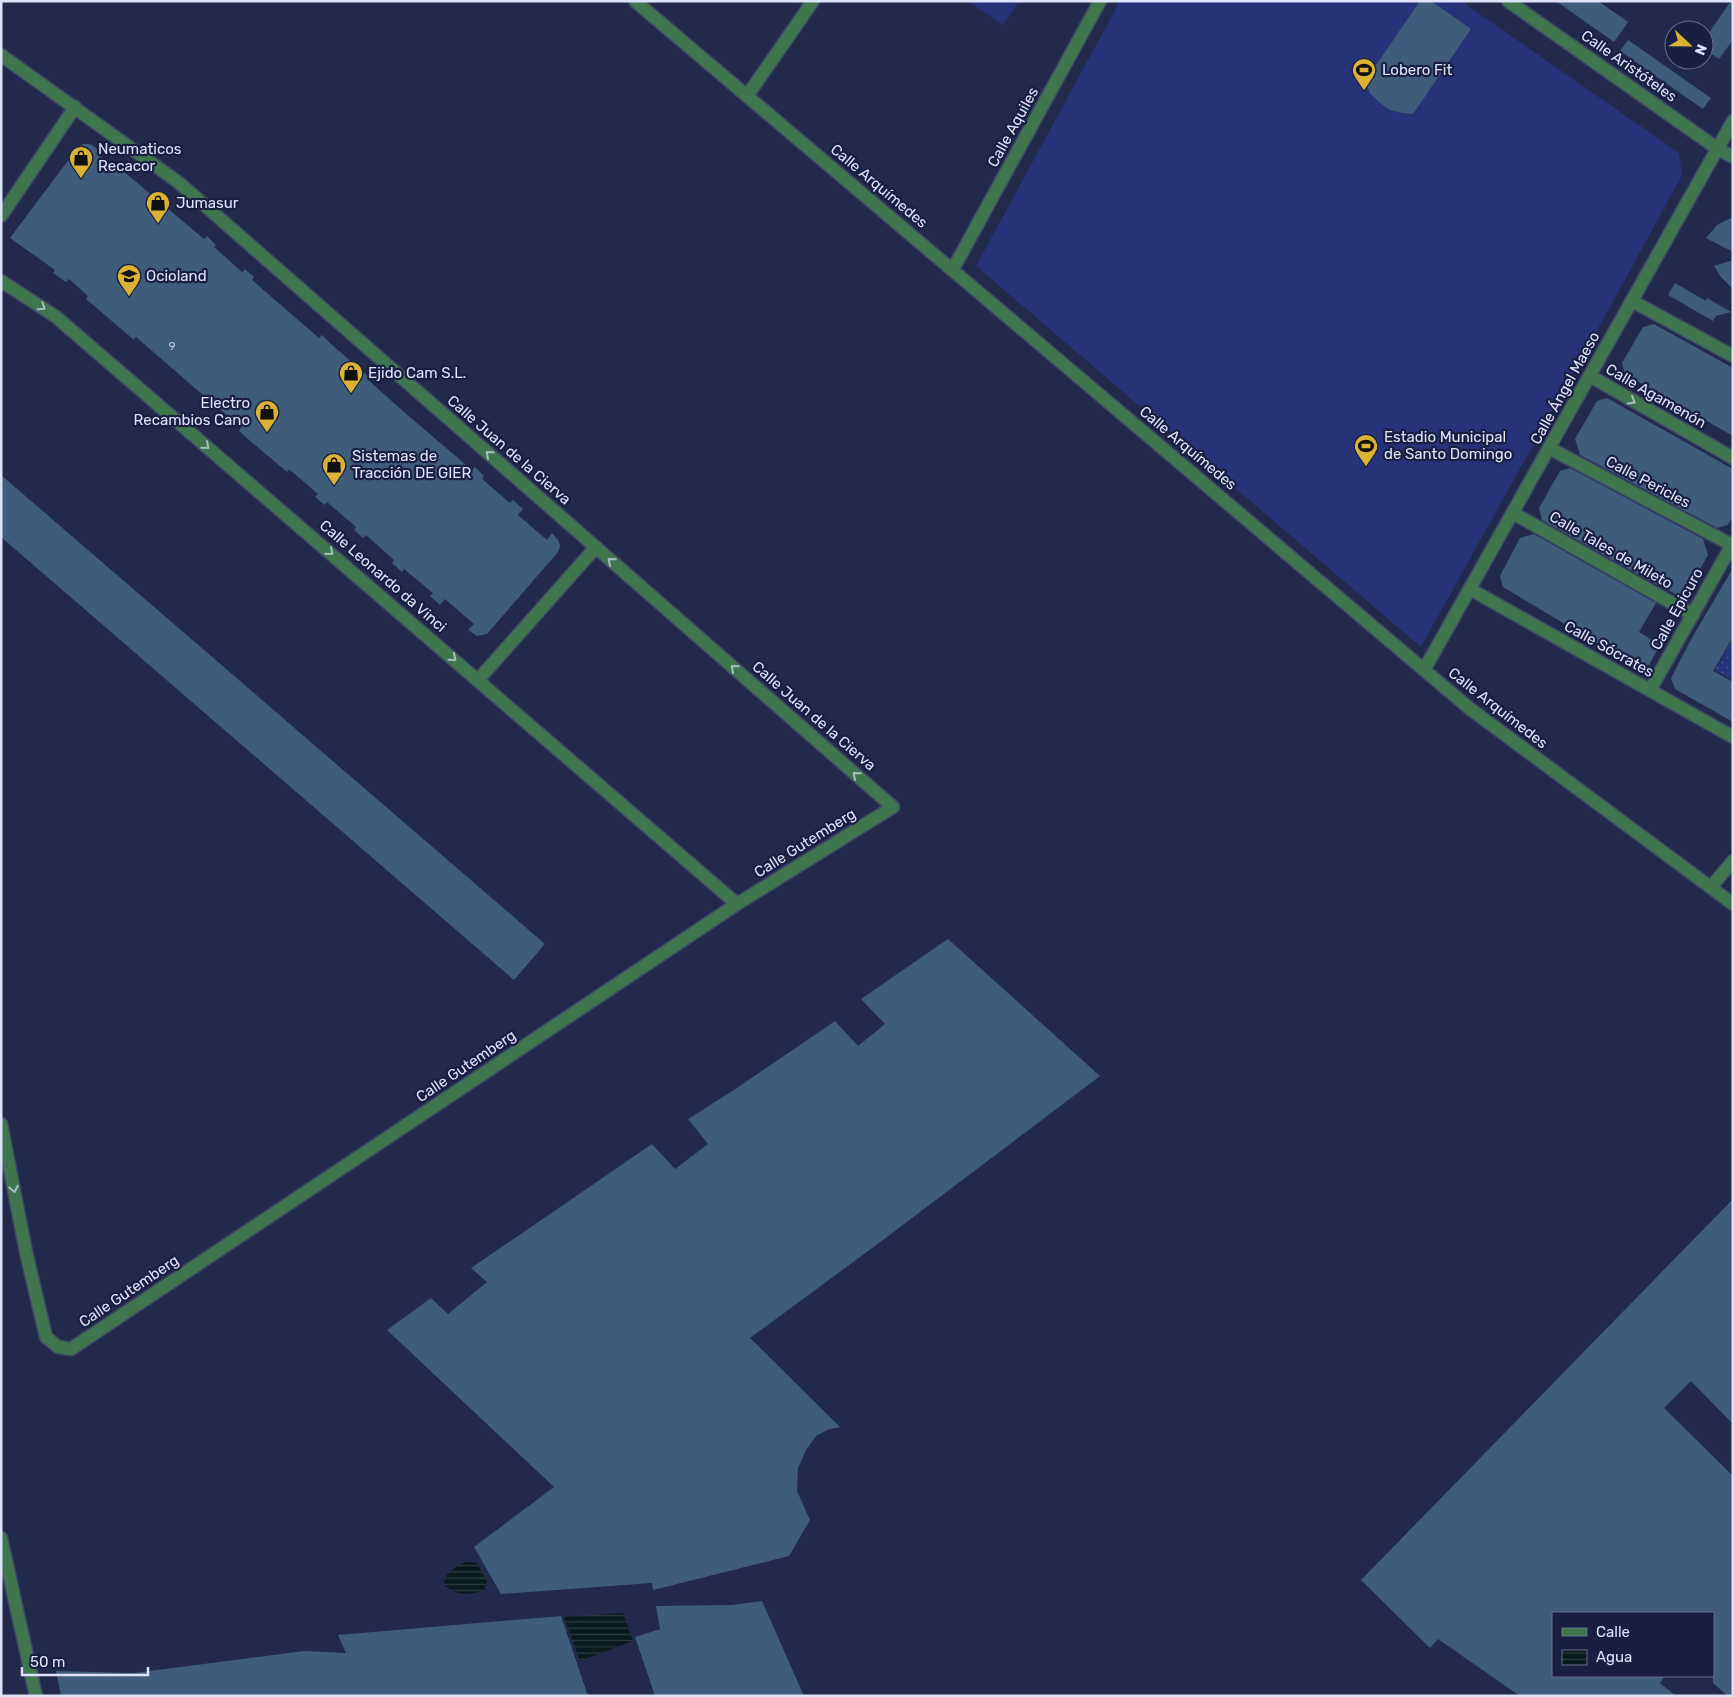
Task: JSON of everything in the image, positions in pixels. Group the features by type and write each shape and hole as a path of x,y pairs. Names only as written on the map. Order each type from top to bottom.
{"street":[{"name":"Calle Arquímedes","path":"635,1 1469,708 1733,904"},
{"path":"747,96 813,1"},
{"name":"Calle Aquiles","path":"953,269 1100,1"},
{"name":"Calle Aristóteles","path":"1508,1 1733,157"},
{"name":"Calle Juan de la Cierva","path":"1,55 178,182 893,807"},
{"path":"1,216 75,107"},
{"name":"Calle Ángel Maeso","path":"1424,670 1733,121"},
{"name":"Calle Leonardo da Vinci","path":"1,281 56,316 737,904"},
{"path":"1632,301 1733,356"},
{"name":"Calle Agamenón","path":"1590,376 1733,458"},
{"name":"Calle Pericles","path":"1549,448 1732,544"},
{"name":"Calle Tales de Mileto","path":"1513,513 1693,615"},
{"name":"Calle Epicuro","path":"1650,690 1732,544"},
{"path":"478,680 596,547"},
{"name":"Calle Sócrates","path":"1470,589 1733,737"},
{"name":"Calle Gutemberg","path":"1,1124 26,1252 46,1337 58,1346 71,1349 737,904 893,807"},
{"path":"1711,887 1733,861"},
{"path":"1,1538 36,1696"}],"shaded area":[{"path":"968,1 1019,1 1003,25"},
{"name":"Estadio Municipal de Santo Domingo","path":"1120,1 1461,1 1679,153 1682,175 1421,647 976,266"},
{"path":"1733,638 1733,680 1715,670"}],"water":[{"path":"466,1562 477,1563 487,1581 484,1590 461,1594 447,1587 444,1582 447,1575 455,1567"},
{"path":"623,1613 633,1641 580,1661 564,1617"}],"building":[{"path":"1420,1 1431,1 1471,29 1413,114 1402,113 1390,110 1379,102 1370,93 1365,81"},
{"path":"1556,1 1598,1 1628,22 1614,42"},
{"path":"1731,1 1733,1 1733,40 1719,59 1714,56 1714,26"},
{"path":"1628,40 1664,65 1664,70 1671,70 1711,98 1703,109 1620,51"},
{"path":"90,144 99,150 96,154 128,175 204,239 207,236 216,245 214,247 242,272 245,269 254,277 252,280 319,338 322,335 369,377 367,379 404,412 472,470 475,467 484,476 482,479 510,503 513,500 523,509 518,515 547,540 552,533 558,540 560,546 558,552 487,634 477,636 468,630 474,624 445,599 440,605 430,596 433,593 404,569 402,572 392,563 394,560 366,535 363,538 354,530 356,527 327,502 325,505 315,497 318,494 289,469 287,472 248,439 239,431 241,428 213,403 210,406 201,398 203,395 136,337 134,340 86,299 88,296 69,279 66,282 53,273 55,270 10,238 79,146"},
{"path":"1733,217 1733,252 1706,238 1717,225"},
{"path":"1733,260 1733,289 1721,277 1714,266"},
{"path":"1675,283 1706,301 1707,298 1731,312 1716,316 1713,321 1668,295"},
{"path":"1654,324 1733,368 1733,436 1625,374 1622,363 1643,327"},
{"path":"1607,398 1733,469 1733,516 1728,525 1717,528 1580,455 1575,439 1597,401"},
{"path":"1570,468 1703,539 1708,555 1687,592 1677,595 1664,589 1542,520 1539,508 1560,471"},
{"path":"1,475 545,944 514,980 1,537"},
{"path":"1534,534 1656,603 1639,632 1660,645 1649,665 1638,668 1503,587 1500,576 1520,538"},
{"path":"1733,568 1733,637 1713,671 1733,682 1733,722 1675,689 1671,678"},
{"path":"948,939 1100,1076 750,1338 840,1427 827,1430 816,1436 806,1450 798,1468 797,1491 810,1520 789,1556 653,1590 652,1583 501,1594 474,1547 554,1487 387,1330 431,1298 448,1314 487,1282 471,1268 652,1144 675,1169 708,1144 688,1119 835,1021 858,1046 885,1024 861,999"},
{"path":"1733,1199 1733,1424 1691,1381 1664,1408 1733,1476 1733,1696 1728,1696 1713,1683 1714,1612 1552,1612 1552,1677 1664,1677 1660,1683 1676,1696 1520,1696 1438,1639 1430,1648 1361,1580"},
{"path":"762,1601 804,1696 655,1696 635,1637 660,1629 656,1606 732,1605"},
{"path":"561,1616 588,1696 61,1696 56,1671 134,1673 304,1651 346,1653 338,1635"}],"place":[{"name":"Lobero Fit","path":"1364,91"},
{"name":"Neumaticos Recacor","path":"81,179"},
{"name":"Jumasur","path":"158,224"},
{"name":"Ocioland","path":"129,297"},
{"name":"Ejido Cam S.L.","path":"351,394"},
{"name":"Electro Recambios Cano","path":"267,433"},
{"name":"Estadio Municipal de Santo Domingo","path":"1366,467"},
{"name":"Sistemas de Tracción DE GIER","path":"334,486"}]}
